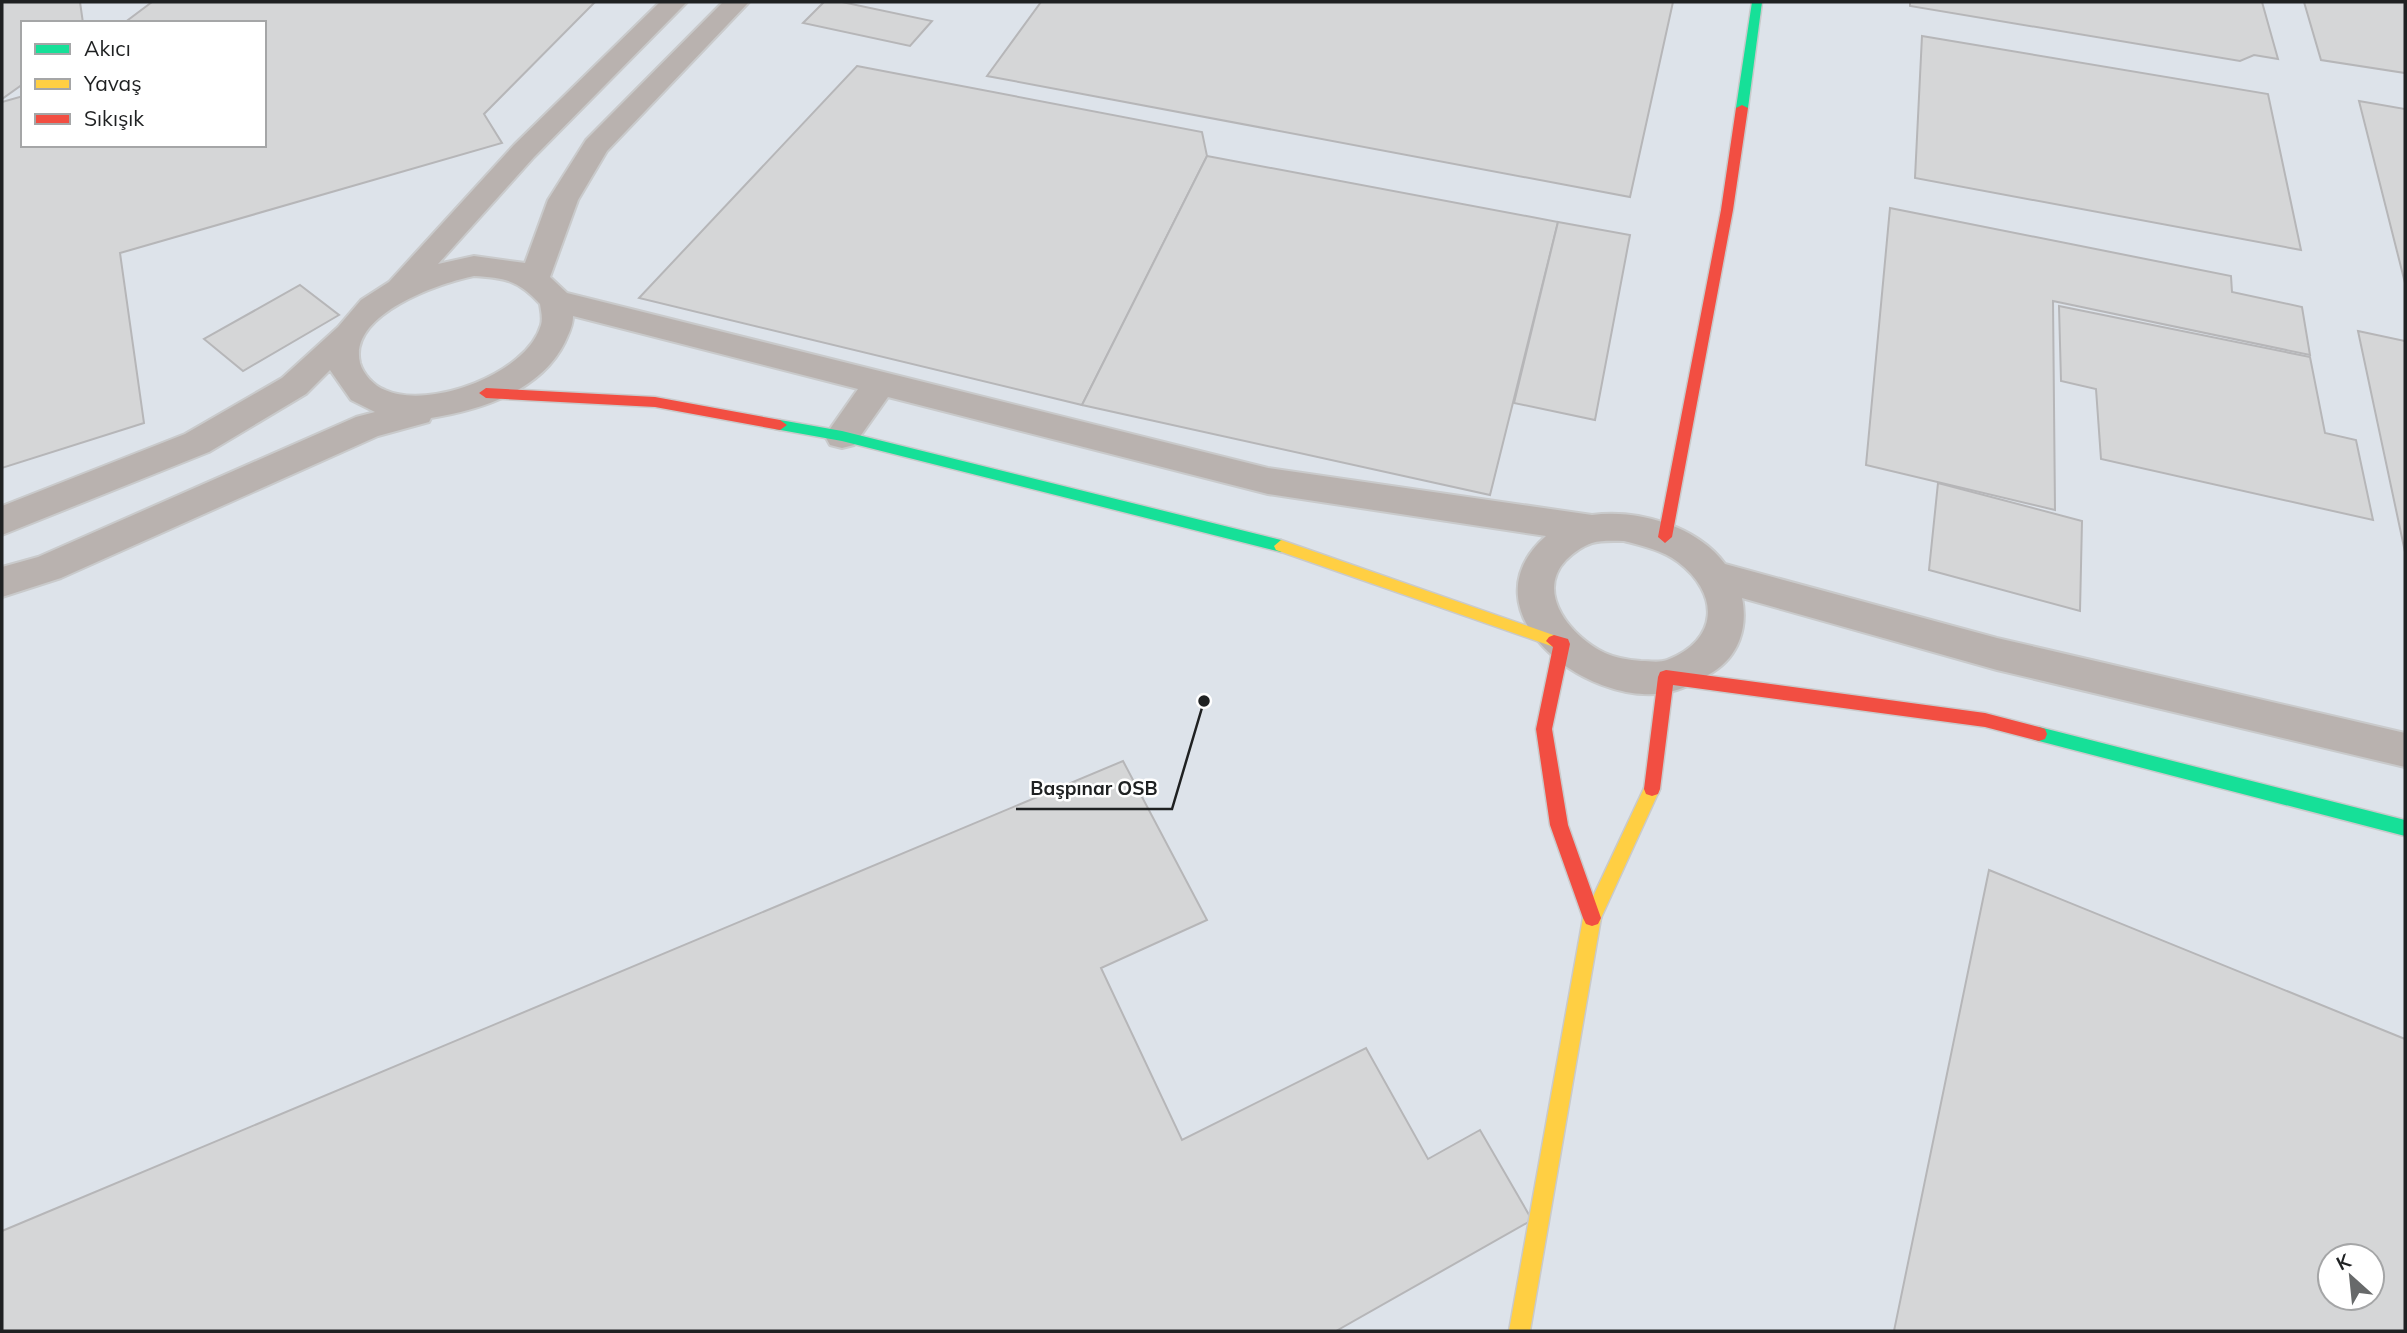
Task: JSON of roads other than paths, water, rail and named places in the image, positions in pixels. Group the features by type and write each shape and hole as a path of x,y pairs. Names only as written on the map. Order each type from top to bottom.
{"street":[{"path":"2,521 197,443 294,386 348,335 371,307 400,287 524,151 674,2"},
{"path":"2,582 48,568 368,426 486,393 519,374 544,351 557,326 545,289 563,200 596,146 737,2"},
{"path":"1665,537 1727,210 1757,2"},
{"path":"400,287 436,273 474,266 507,268 545,289 880,381 1268,481 1593,529 1623,527 1665,537 1693,554 1714,576 1726,600 1727,626 1721,640 1704,661 1666,677"},
{"path":"348,335 342,360 354,386 378,401 388,403 409,407 447,404"},
{"path":"842,436 880,381"},
{"path":"486,393 655,402 842,436 1282,546 1562,644 1590,664 1632,677 1666,677 1985,720 2405,828"},
{"path":"1592,918 1559,825 1544,729 1562,644 1543,618 1536,592 1537,575 1549,553 1566,539 1593,529"},
{"path":"1714,576 1997,654 2405,750"},
{"path":"1519,1331 1592,918 1651,791 1666,677"}],"place":[{"name":"Başpınar OSB","path":"1204,701"}]}
